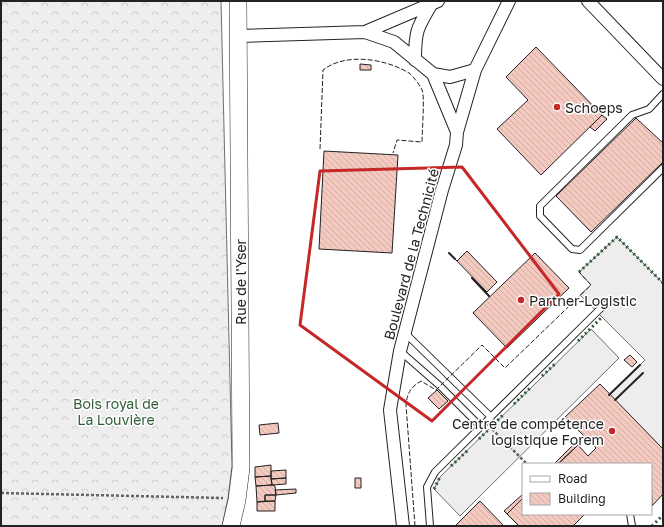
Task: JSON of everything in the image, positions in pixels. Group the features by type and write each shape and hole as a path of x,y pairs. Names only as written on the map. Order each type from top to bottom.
{"street":[{"name":"Rue de l'Yser","path":"231,526 237,500 241,468 238,1"},
{"path":"588,1 663,79"},
{"path":"365,32 435,2"},
{"path":"415,60 417,27 435,2"},
{"name":"Boulevard de la Technicité","path":"403,526 390,410 400,351 442,190 456,145 457,132 475,70 507,3"},
{"path":"238,36 365,32 394,42 433,74 450,77 475,70"},
{"path":"433,74 457,132"}],"lane":[{"path":"663,94 649,109 632,115 540,206 540,216 572,249 580,250 663,168"},
{"path":"430,526 427,487 430,479 604,305"},
{"path":"405,333 491,417"},
{"path":"400,351 483,425"},
{"path":"630,515 632,526"}],"path":[{"path":"483,425 526,463"},
{"path":"1,493 228,498"}],"highlighted area":[{"path":"462,167 559,294 432,421 300,325 320,171"}],"green space":[{"name":"Bois royal de La Louvière","path":"1,1 221,1 232,466 228,498 222,526 1,526"}],"shaded area":[{"path":"617,237 663,283 663,449 609,395 645,360 580,295 591,285 579,272"},
{"path":"591,329 619,358 460,516 434,489 440,477"}],"building":[{"name":"Schoeps","path":"536,47 602,115 541,175 497,129 528,100 506,77"},
{"path":"360,64 371,65 371,70 360,70"},
{"path":"602,115 607,119 595,131 590,127"},
{"path":"636,118 663,143 663,162 591,232 556,196"},
{"path":"324,151 398,155 392,253 319,249"},
{"path":"467,251 497,282 487,292 453,257 457,261"},
{"name":"Partner-Logistic","path":"535,253 569,288 507,348 473,313"},
{"path":"630,355 637,362 632,367 624,360"},
{"name":"Centre de compétence logistique Forem","path":"600,384 663,449 663,494 652,506 652,463 559,463 578,445 588,456 596,448 565,417"},
{"path":"437,390 448,401 439,409 428,398"},
{"path":"278,423 279,433 260,435 259,425"},
{"path":"575,443 578,445 559,463 555,463"},
{"path":"271,465 271,476 255,477 255,467"},
{"path":"286,470 286,478 271,479 271,471"},
{"path":"271,476 272,485 256,486 255,477"},
{"path":"286,478 286,484 272,485 271,479"},
{"path":"355,478 361,478 361,488 355,488"},
{"path":"256,486 275,486 276,495 265,495 265,501 257,502"},
{"path":"296,489 296,493 276,495 275,490"},
{"path":"265,495 276,495 275,501 265,501"},
{"path":"522,495 522,499 507,514 504,511"},
{"path":"522,499 522,515 584,515 573,526 516,526 518,525 507,514"},
{"path":"275,501 275,511 257,511 257,502"},
{"path":"480,501 504,526 455,526"}],"hedge":[{"path":"579,272 617,237 663,283"},
{"path":"578,341 602,317"},
{"path":"542,376 556,363"},
{"path":"514,404 530,388"},
{"path":"494,424 503,415"},
{"path":"479,439 488,430"},
{"path":"451,466 468,450"},
{"path":"434,489 440,477"},
{"path":"652,526 663,515"}],"fence":[{"path":"320,149 323,70 332,64 354,59 378,61 400,68 409,73 422,90 422,142 397,140 393,153"},
{"path":"415,526 406,405 407,397 410,391 421,381 436,390 482,345 505,368 591,285 579,272"}],"wall":[{"path":"449,253 455,259"},
{"path":"472,278 489,296"},
{"path":"609,395 640,365"},
{"path":"615,400 643,373"}],"place":[{"name":"Schoeps","path":"557,107"},
{"name":"Partner-Logistic","path":"521,300"},
{"name":"Centre de compétence logistique Forem","path":"612,431"}]}
